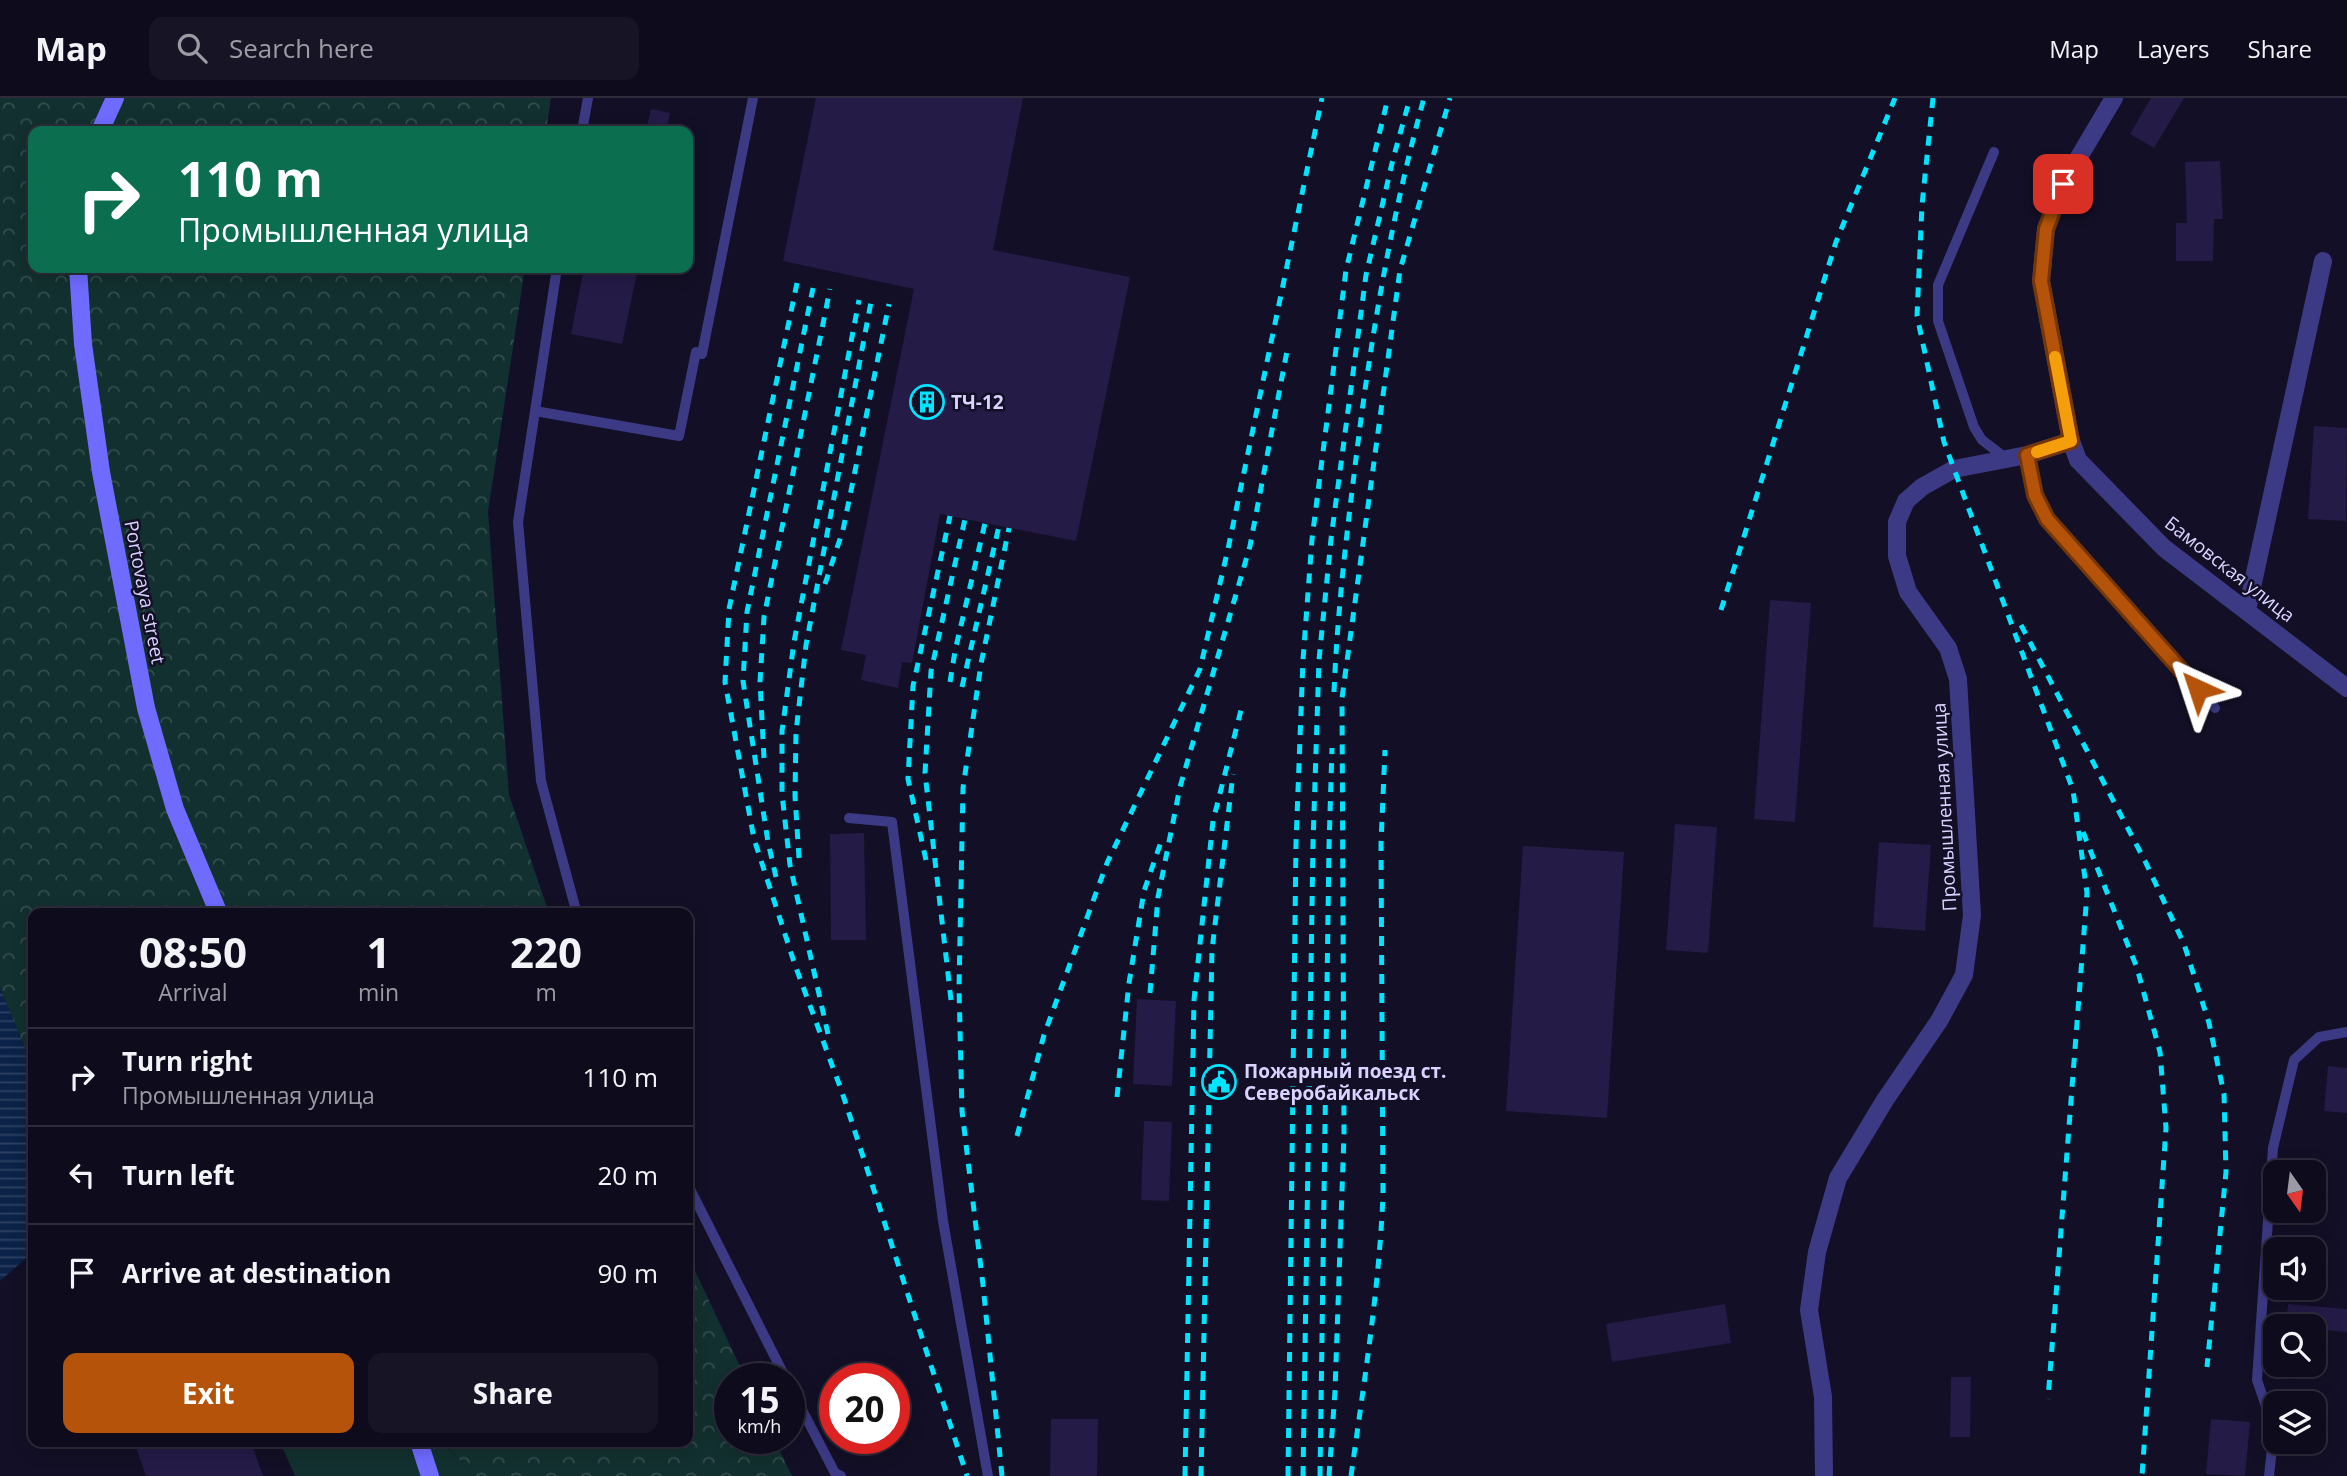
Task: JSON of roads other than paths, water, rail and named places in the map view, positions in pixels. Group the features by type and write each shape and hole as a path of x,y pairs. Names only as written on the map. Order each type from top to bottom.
{"main road":[{"path":"102,126 116,98"},
{"name":"Portovaya street","path":"78,273 83,344 101,472 146,708 175,809 216,908"},
{"path":"421,1447 430,1476"}],"street":[{"name":"Бамовская улица","path":"2114,98 2063,184 2046,229 2041,281 2071,441 2078,460 2164,548 2347,688"},
{"path":"2246,610 2323,261"},
{"name":"Промышленная улица","path":"1824,1476 1823,1397 1809,1310 1817,1252 1838,1178 1885,1100 1939,1021 1964,975 1972,915 1958,679 1948,648 1909,592 1897,556 1897,522 1906,501 1923,487 1954,470 2027,455 2071,441"}],"lane":[{"path":"583,126 588,98"},
{"path":"535,411 679,436 696,352 702,354 754,98"},
{"path":"1994,152 1938,285 1938,321 1974,427 1982,440 2007,459"},
{"path":"556,273 518,522 541,781 576,908"},
{"path":"2027,455 2035,495 2047,519 2215,708"},
{"path":"849,818 892,822 943,1221 988,1476"},
{"path":"2269,1476 2274,1430 2257,1380 2273,1147 2294,1060 2319,1037 2347,1032"},
{"path":"693,1195 778,1363"},
{"path":"805,1416 836,1475"}],"water":[{"path":"0,988 28,1055 28,1256 0,1281"}],"railway":[{"path":"1017,1136 1044,1035 1107,863 1200,669 1228,549 1322,98"},
{"path":"1288,1476 1296,843 1303,660 1312,539 1346,270 1388,98"},
{"path":"1303,1476 1313,843 1319,660 1331,539 1366,275 1410,98"},
{"path":"1334,692 1345,556 1366,380 1391,238 1424,98"},
{"path":"1329,1476 1335,1391 1344,1134 1342,698 1400,270 1450,98"},
{"path":"1721,610 1836,242 1895,98"},
{"path":"1933,98 1922,205 1917,316 1944,442 2073,790 2087,893 2048,1399"},
{"path":"797,283 729,609 725,682 754,839 795,965 842,1092 967,1476"},
{"path":"776,877 743,681 747,612 813,288"},
{"path":"764,758 760,682 764,617 830,289"},
{"path":"828,1034 790,865 782,794 782,731 794,642 859,300"},
{"path":"799,858 795,796 796,732 806,645 871,302"},
{"path":"825,584 843,530 889,304"},
{"path":"1150,993 1158,897 1180,787 1250,546 1287,351"},
{"path":"926,860 908,779 913,686 950,516"},
{"path":"951,1000 925,773 931,671 965,519"},
{"path":"950,682 985,523"},
{"path":"962,687 999,526"},
{"path":"1002,1476 962,1111 959,988 963,788 981,664 1009,528"},
{"path":"2021,625 2145,861 2184,944 2209,1023 2224,1094 2226,1172 2207,1367"},
{"path":"1185,1476 1194,1000 1213,821 1241,710"},
{"path":"1320,1476 1332,748"},
{"path":"1351,1476 1375,1301 1383,1195 1381,843 1385,750"},
{"path":"1201,1476 1212,950 1233,774"},
{"path":"2083,832 2137,968 2160,1052 2166,1128 2142,1476"},
{"path":"1117,1097 1129,983 1144,891 1162,839"}],"place":[{"name":"ТЧ-12","path":"927,402"},
{"name":"Пожарный поезд ст. Северобайкальск","path":"1219,1082"}]}
